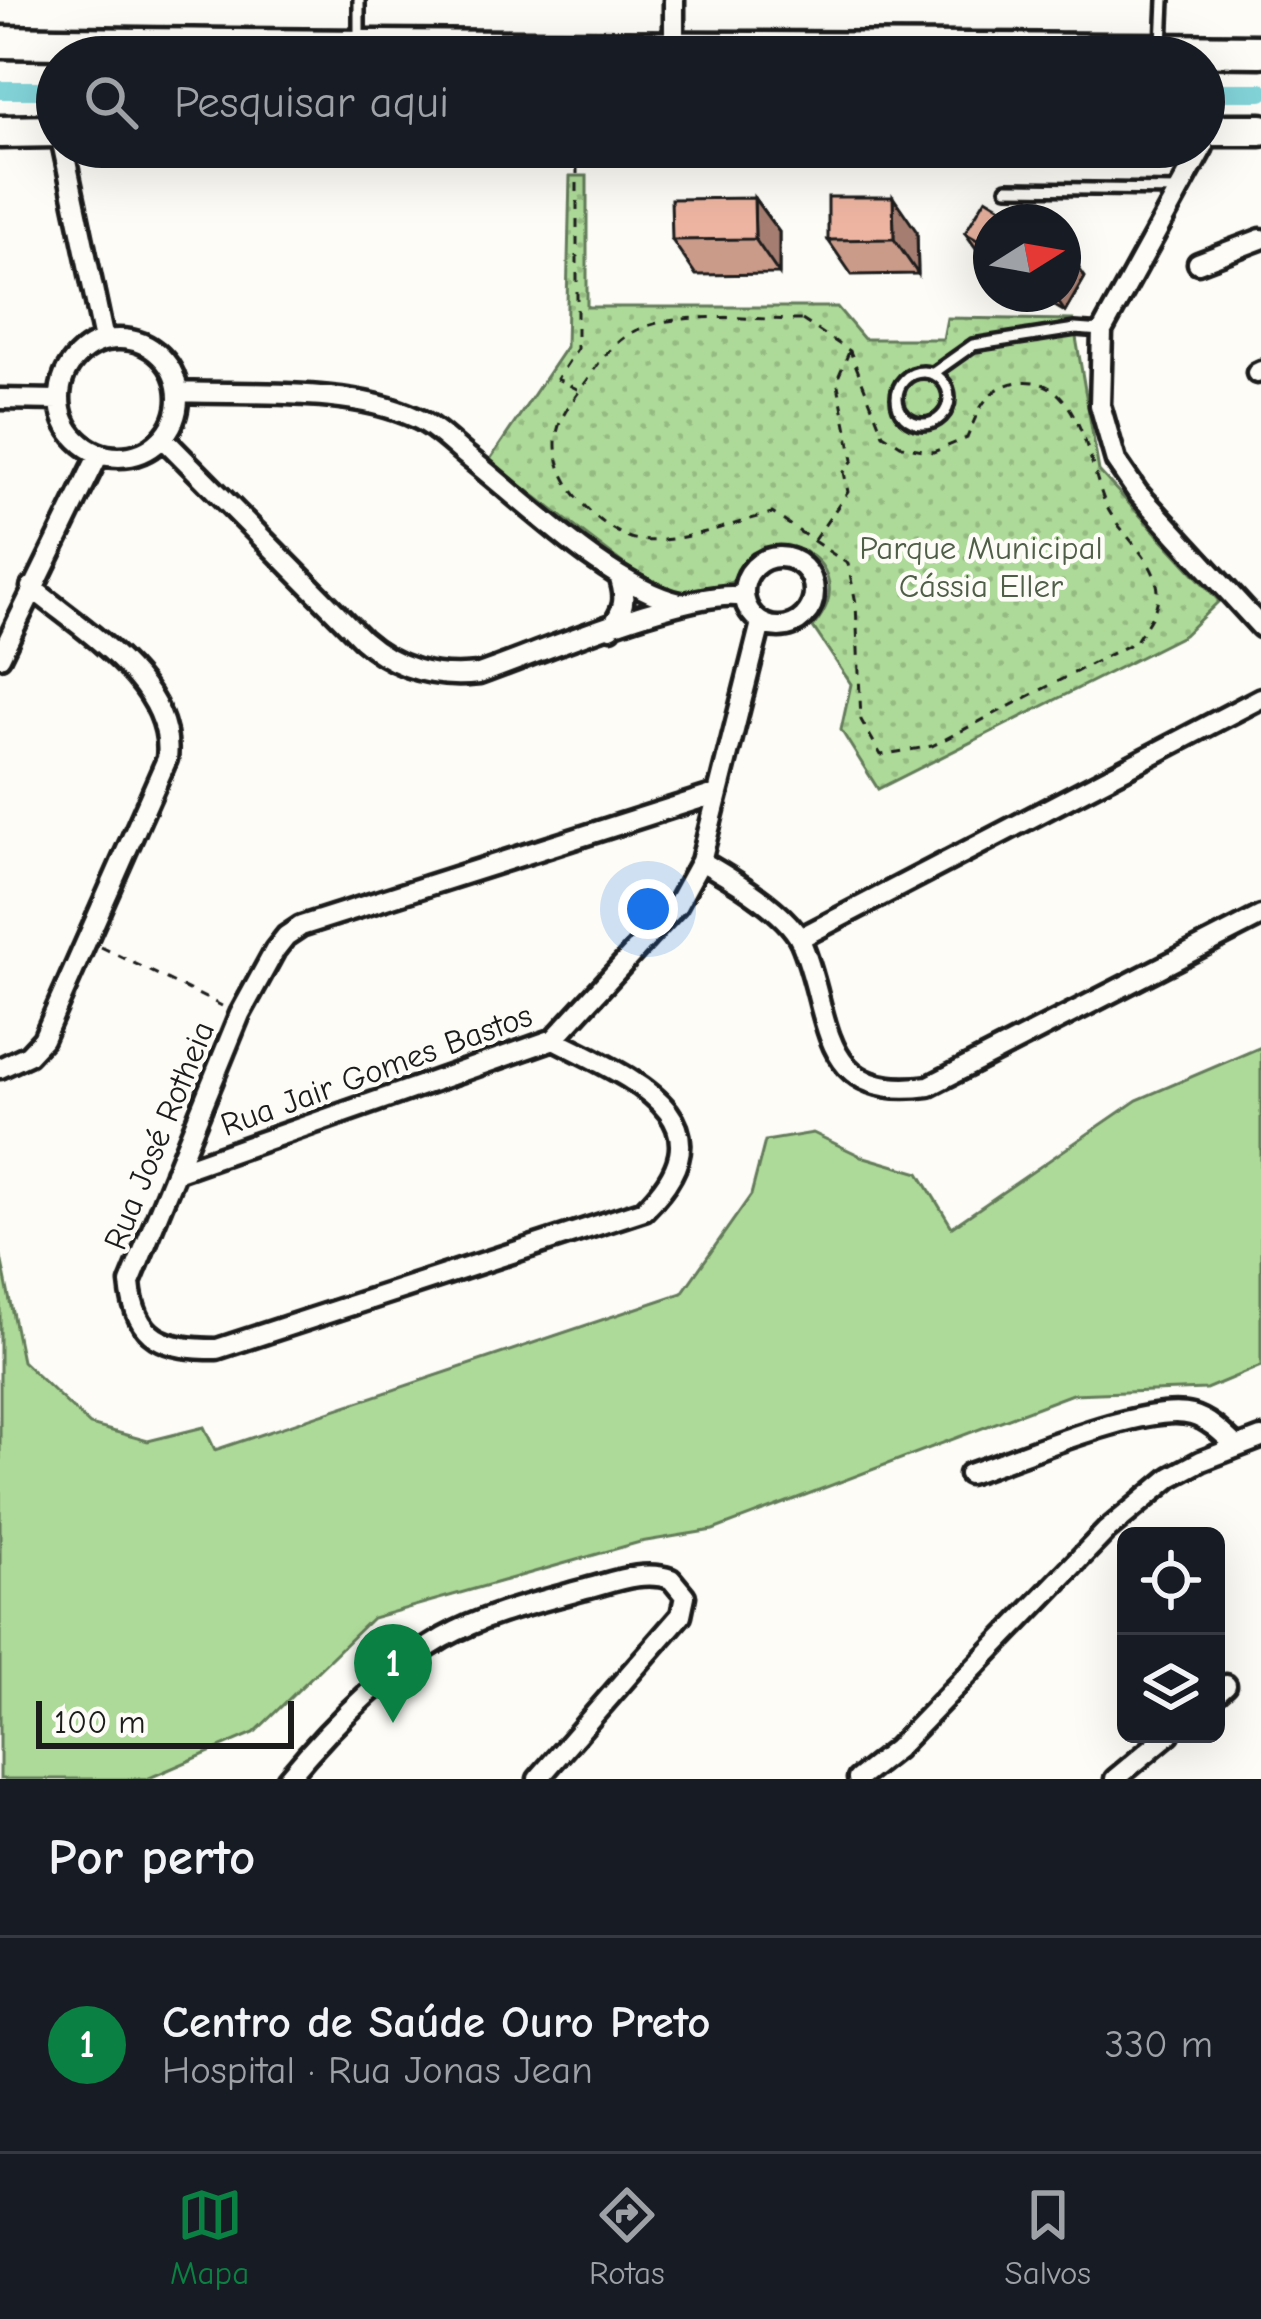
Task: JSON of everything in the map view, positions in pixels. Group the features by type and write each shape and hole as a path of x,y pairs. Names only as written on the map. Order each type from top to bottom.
{"main road":[{"path":"0,42 36,43"},
{"path":"1225,51 1261,51"},
{"path":"1225,135 1261,130"},
{"path":"0,132 36,131"}],"street":[{"path":"674,0 674,36"},
{"path":"67,168 104,340"},
{"path":"1191,168 1102,332 1100,405 1116,461 1138,493 1261,627"},
{"path":"1198,263 1261,239"},
{"path":"124,338 161,355 173,372 178,392 178,409 163,438 134,456 99,454 79,442 65,423 59,400 61,384 76,356 104,340 124,338"},
{"path":"178,392 341,399 380,404 421,419 619,576 661,599 680,603"},
{"path":"0,399 59,400"},
{"path":"163,438 362,639 393,661 434,674 479,674 680,603 717,594 743,597"},
{"path":"0,656 99,454"},
{"path":"776,556 803,566 812,578 811,607 790,626 761,623 749,612 743,597 751,569 776,556"},
{"path":"611,628 624,609 626,595 619,576"},
{"path":"0,1068 28,1054 44,1039 167,759 170,739 152,695 131,671 32,587"},
{"name":"Rua Jair Gomes Bastos","path":"175,1172 554,1039 677,905 701,862 761,623"},
{"path":"800,938 1261,698"},
{"name":"Rua José Rotheia","path":"554,1039 637,1082 674,1120 680,1160 670,1184 644,1210 217,1349 183,1349 159,1341 141,1325 132,1307 130,1283 240,1015 286,936 302,926 715,794"},
{"path":"701,862 780,916 800,938 832,1049 847,1070 866,1082 906,1089 929,1086 1261,916"},
{"path":"968,1474 1161,1412 1193,1415 1217,1428 1237,1447"},
{"path":"858,1779 912,1733 1106,1531 1171,1477 1201,1460 1261,1438"},
{"path":"286,1779 322,1737 414,1658 470,1625 516,1607 644,1575 659,1575 681,1587 686,1604 681,1615 538,1779"},
{"path":"1115,1779 1157,1743"}],"lane":[{"path":"359,0 359,36"},
{"path":"1163,36 1164,0"},
{"path":"1007,188 1180,190"},
{"path":"932,374 945,384 947,407 929,423 912,421 899,409 898,391 909,376 932,374 973,345 1075,329 1102,332"}],"path":[{"path":"577,168 577,349 557,379 580,390"},
{"path":"662,320 802,320 850,351 883,434 902,446 933,452 967,438 984,398 1008,383 1035,380 1060,394 1076,416 1108,510 1158,587 1156,609 1136,640 932,746 881,755 861,720 856,603 848,564 772,513 655,542 629,538 596,516 568,486 555,453 558,426 604,356 632,332 662,320"},
{"path":"814,541 848,492 844,472 853,460 837,380 850,351"},
{"path":"86,940 240,1015"}],"green space":[{"name":"Parque Municipal Cássia Eller","path":"570,176 587,176 587,307 837,307 864,339 943,339 947,318 1073,320 1099,471 1219,601 1184,635 878,789 841,730 851,684 813,627 829,597 827,576 817,560 801,550 783,547 760,555 722,586 687,594 659,591 489,461 566,347"},
{"path":"1261,1047 1261,1366 1206,1389 1072,1394 713,1530 640,1542 372,1618 254,1733 147,1779 0,1779 0,1252 22,1361 90,1425 148,1441 204,1427 215,1450 682,1293 751,1195 765,1141 813,1133 861,1156 919,1173 952,1227 1137,1100"}],"building":[{"path":"828,197 893,197 894,239 828,240"},
{"path":"754,198 755,239 672,240 671,199"}],"waterway":[{"path":"0,90 36,90"},
{"path":"1225,92 1261,92"}],"place":[{"name":"Centro de Saúde Ouro Preto","path":"393,1723"}]}
